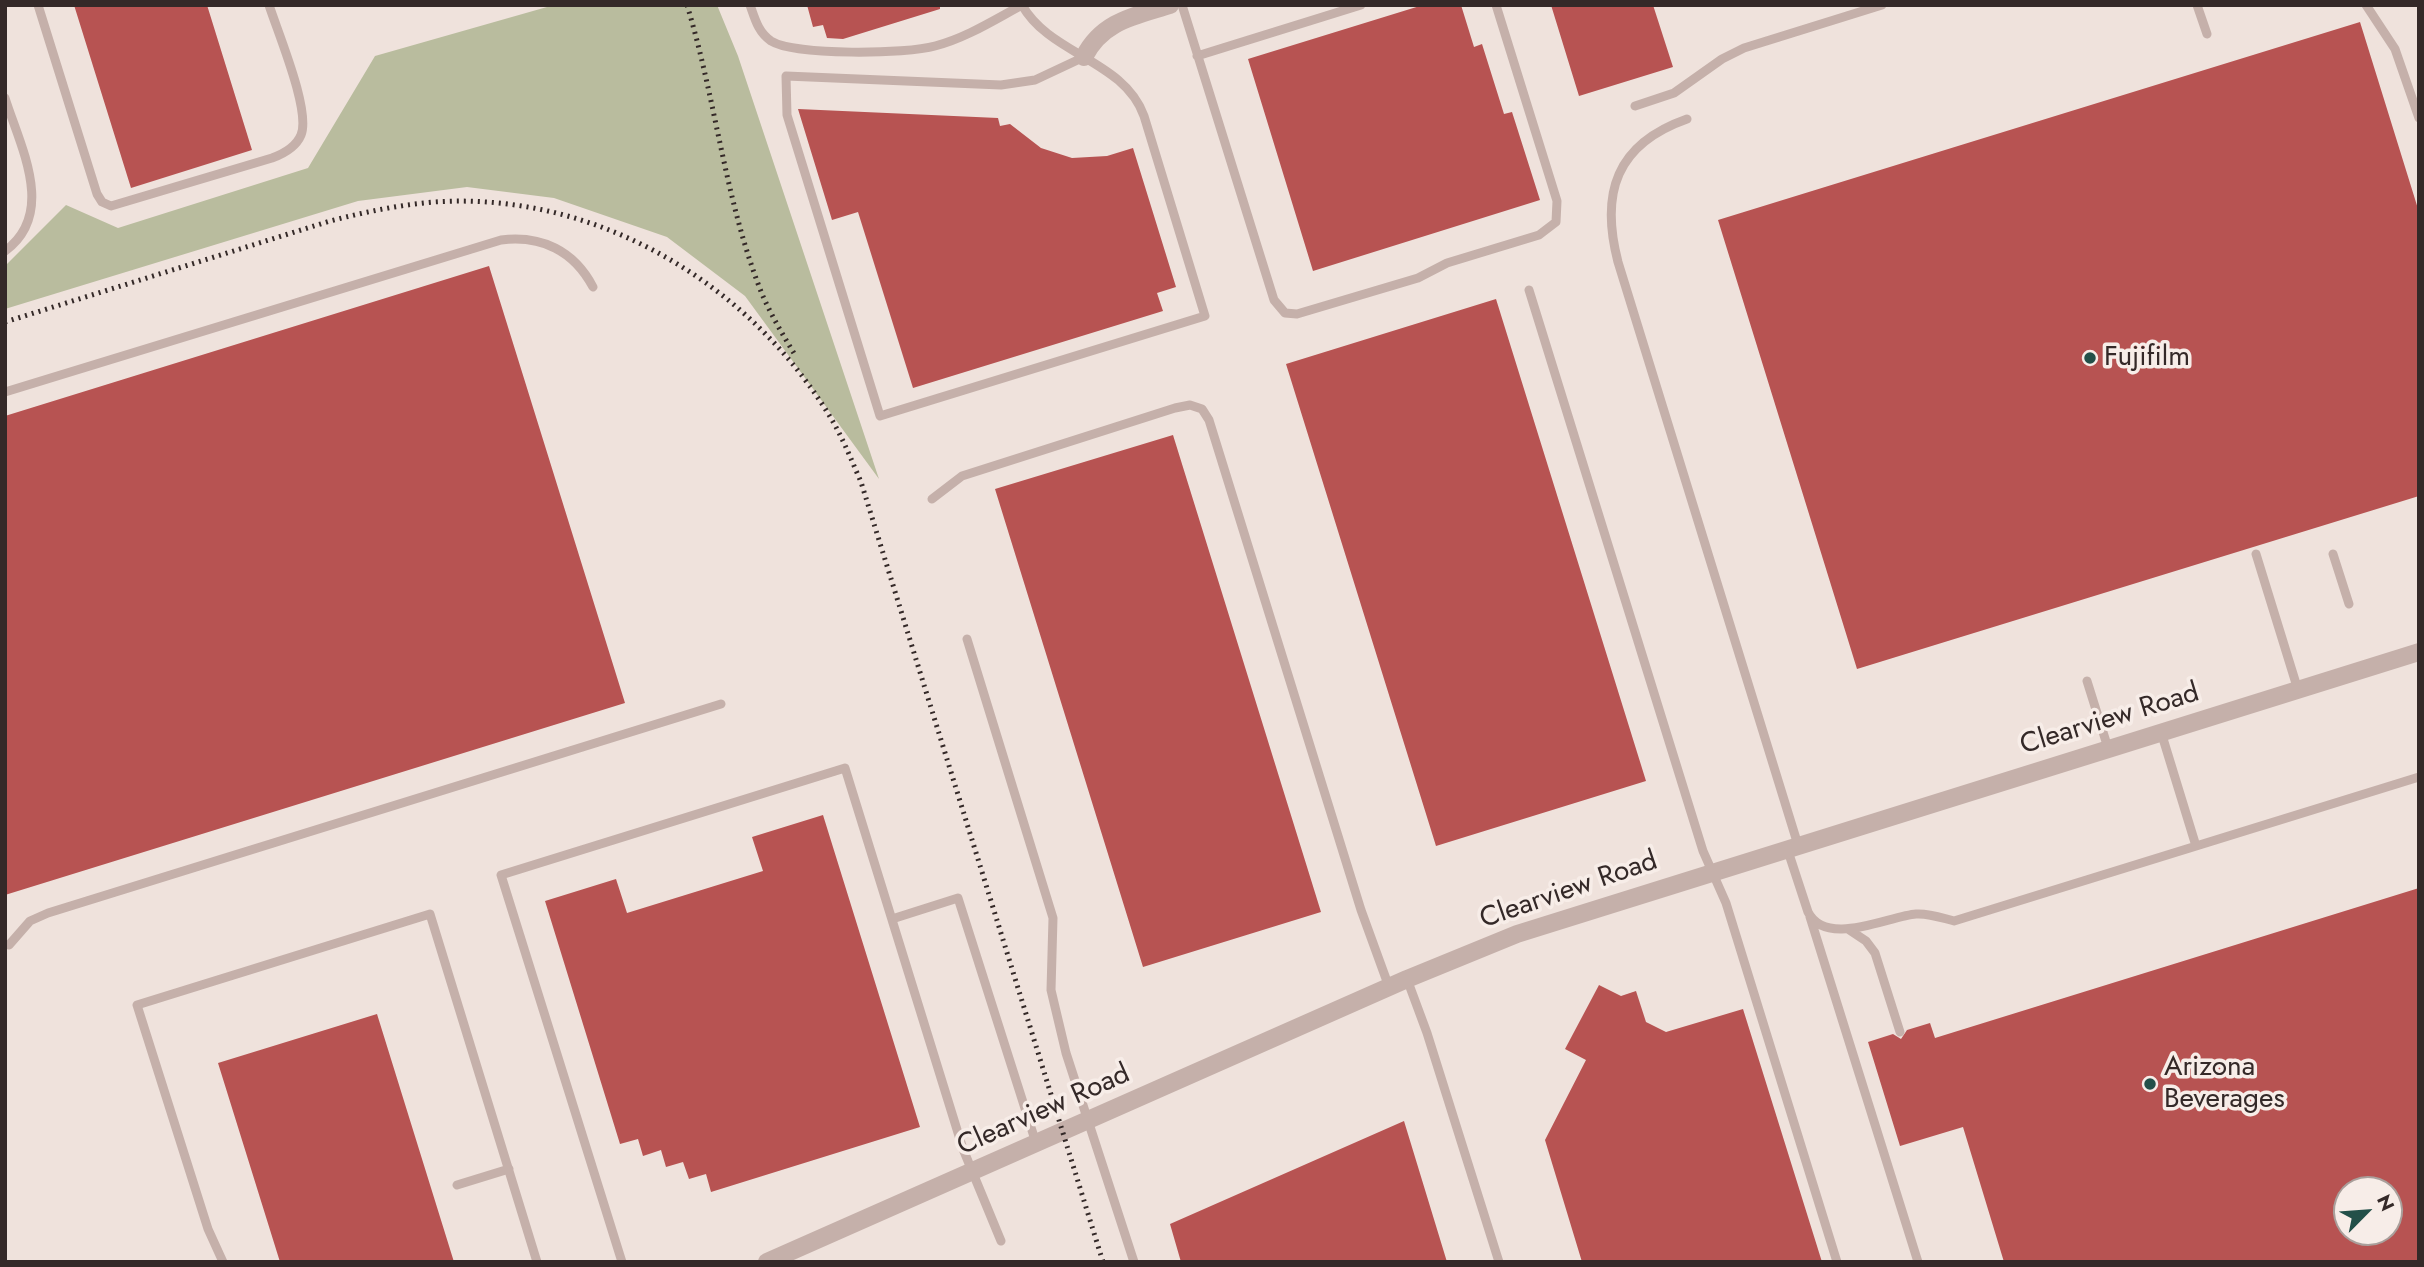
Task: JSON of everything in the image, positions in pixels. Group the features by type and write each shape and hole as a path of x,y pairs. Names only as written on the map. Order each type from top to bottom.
{"street":[{"path":"1084,57 1101,32 1124,16 1170,5"},
{"name":"Clearview Road","path":"771,1261 1407,979 1548,923 2419,652"}],"lane":[{"path":"38,5 97,194 106,205 123,204 272,158 294,145 302,132 303,116 269,5"},
{"path":"750,5 760,31 777,44 793,48 889,53 923,50 949,42 1022,5 1042,28 1084,57 1123,84 1141,109 1205,316 880,416 787,115 786,76 1001,85 1035,80 1084,57"},
{"path":"1182,5 1271,293 1280,310 1302,314 1414,280 1447,263 1539,235 1556,222 1557,201 1496,5"},
{"path":"1198,56 1361,5"},
{"path":"1635,106 1674,93 1744,48 1882,5"},
{"path":"2197,5 2207,34"},
{"path":"2366,5 2395,50 2419,118"},
{"path":"5,98 33,195 25,229 5,251"},
{"path":"1687,119 1652,136 1625,162 1611,199 1611,229 1618,262 1793,846 1810,917 1918,1262"},
{"path":"5,392 501,240 533,240 565,252 582,267 593,287"},
{"path":"1529,290 1696,830 1726,903 1837,1262"},
{"path":"933,499 948,484 962,476 1175,408 1190,405 1202,409 1209,420 1356,897 1389,987"},
{"path":"2256,554 2298,690"},
{"path":"2333,554 2349,604"},
{"path":"967,639 1051,910 1054,927 1051,990 1066,1053 1134,1262"},
{"path":"2087,681 2108,748"},
{"path":"9,945 30,921 48,913 721,704"},
{"path":"2161,732 2196,846"},
{"path":"622,1262 501,874 845,768 971,1172 1001,1241"},
{"path":"1810,917 1833,928 1848,929 1916,914 1954,921 2419,777"},
{"path":"892,919 958,898 1036,1143"},
{"path":"223,1262 208,1230 137,1005 430,914 537,1262"},
{"path":"1848,929 1866,941 1875,953 1900,1032"},
{"path":"1407,979 1427,1033 1499,1262"},
{"path":"457,1185 509,1169"}],"green space":[{"path":"554,5 717,5 738,56 879,479 745,296 667,237 554,198 467,187 358,201 5,309 5,266 66,205 118,228 308,168 375,56"}],"building":[{"path":"74,5 207,5 252,150 131,188"},
{"path":"807,5 940,5 940,9 843,39 827,38 823,25 813,27"},
{"path":"1423,5 1461,5 1474,47 1482,44 1504,114 1512,112 1540,200 1313,271 1248,59"},
{"path":"1551,5 1653,5 1673,67 1579,96"},
{"name":"Fujifilm","path":"2360,22 2419,212 2419,496 1857,669 1718,220"},
{"path":"798,109 998,118 1000,126 1010,124 1041,148 1072,158 1107,156 1133,148 1176,287 1157,293 1163,311 913,388 858,212 832,220"},
{"path":"489,266 625,703 5,895 5,416"},
{"path":"1496,299 1646,781 1436,846 1286,364"},
{"path":"1173,435 1321,912 1143,967 995,489"},
{"path":"823,815 920,1127 711,1192 706,1174 689,1179 683,1162 666,1167 661,1150 643,1156 638,1139 620,1144 545,901 616,879 627,913 763,871 752,837"},
{"name":"Arizona Beverages","path":"2419,888 2419,1262 2004,1262 1963,1127 1900,1146 1868,1042 1893,1034 1901,1039 1907,1030 1930,1023 1935,1038"},
{"path":"1599,985 1621,996 1636,991 1646,1022 1666,1032 1743,1009 1822,1262 1582,1262 1545,1140 1586,1060 1565,1049"},
{"path":"377,1014 454,1262 280,1262 218,1063"},
{"path":"1404,1121 1447,1262 1181,1262 1170,1224"}],"railway":[{"path":"687,5 749,259 762,294 795,355"},
{"path":"5,322 330,221 407,205 493,202 551,212 607,229 660,254 710,286 755,324 795,367 829,415 861,482 1103,1262"}],"place":[{"name":"Fujifilm","path":"2090,358"},
{"name":"Arizona Beverages","path":"2150,1084"}]}
